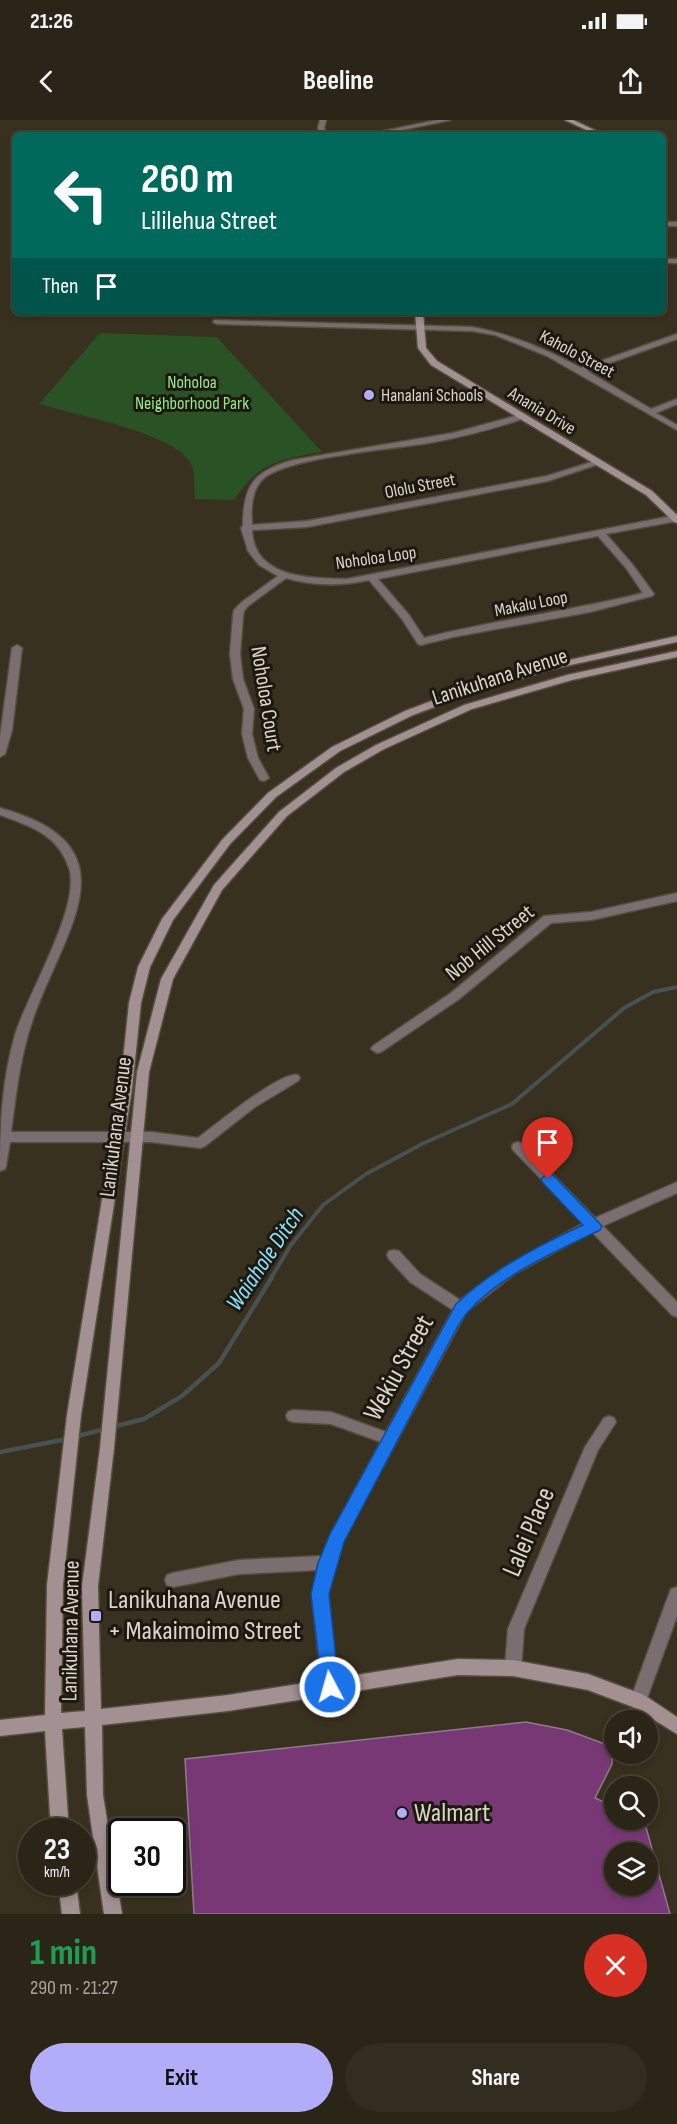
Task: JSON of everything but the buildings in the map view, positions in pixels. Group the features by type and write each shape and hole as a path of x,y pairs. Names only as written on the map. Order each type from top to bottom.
{"main road":[{"path":"568,120 595,132"},
{"name":"Anania Drive","path":"419,315 422,348 434,363 519,417 649,493 676,519"},
{"name":"Lanikuhana Avenue","path":"59,1818 53,1722 55,1585 74,1415 126,1089 135,1003 144,967 168,919 226,842 272,795 336,749 409,713 550,667 677,639"},
{"name":"Lanikuhana Avenue","path":"113,1914 95,1795 90,1586 107,1448 134,1137 143,1072 167,979 218,888 283,814 340,770 439,718 468,707 570,677 677,654"},
{"path":"0,1728 92,1719 458,1667 513,1668 588,1682 638,1701 677,1726"},
{"path":"69,1896 71,1914"}],"street":[{"path":"384,132 447,120"},
{"name":"Kaholo Street","path":"217,322 420,328 500,333 579,371 677,428"},
{"path":"579,371 677,336"},
{"path":"651,412 677,402"},
{"name":"Noholoa Loop","path":"519,417 481,429 282,466 254,482 246,528 250,551 257,560 285,575 326,581 373,579 676,519"},
{"name":"Ololu Street","path":"246,528 307,524 548,478 598,463"},
{"name":"Makalu Loop","path":"373,579 397,610 413,626 421,642 590,609 649,594 629,566 600,533"},
{"name":"Noholoa Court","path":"264,778 253,758 247,734 249,709 238,679 235,654 238,616 239,610 245,604 285,575"},
{"path":"0,754 7,730 17,648"},
{"path":"0,811 24,818 56,837 65,848 78,879 77,897 72,916 27,1019 17,1054 2,1137 0,1166"},
{"name":"Nob Hill Street","path":"376,1048 455,996 548,919 591,916 677,897"},
{"path":"2,1137 134,1137 200,1143 251,1104 294,1078"},
{"path":"518,1148 677,1311"},
{"name":"Wekiu Street","path":"330,1687 320,1594 327,1563 336,1539 461,1308 485,1286 549,1248 677,1187"},
{"path":"394,1255 415,1278 461,1308"},
{"path":"293,1416 331,1418 389,1439"},
{"name":"Lalei Place","path":"513,1668 516,1629 592,1448 609,1422"},
{"path":"172,1580 240,1568 327,1563"},
{"path":"638,1701 677,1594"}],"green space":[{"name":"Noholoa Neighborhood Park","path":"100,333 217,337 322,452 272,464 252,477 234,500 195,499 194,475 190,462 180,452 164,442 121,426 39,404"}],"waterway":[{"name":"Waiahole Ditch","path":"271,1278 291,1245 323,1205 366,1174 424,1143 512,1104 624,1008 653,992 677,987"},
{"name":"Waiahole Ditch","path":"112,1427 144,1419 182,1396 219,1363 272,1277"},
{"name":"Waiahole Ditch","path":"74,1437 105,1429"},
{"name":"Waiahole Ditch","path":"0,1452 67,1439"}],"place":[{"name":"Hanalani Schools","path":"369,395"},
{"name":"Lanikuhana Avenue + Makaimoimo Street","path":"96,1616"},
{"name":"Walmart","path":"402,1813"}],"route":[{"path":"330,1687 320,1594 327,1563 336,1539 445,1335 461,1308 485,1286 549,1248 594,1226 548,1179"}]}
